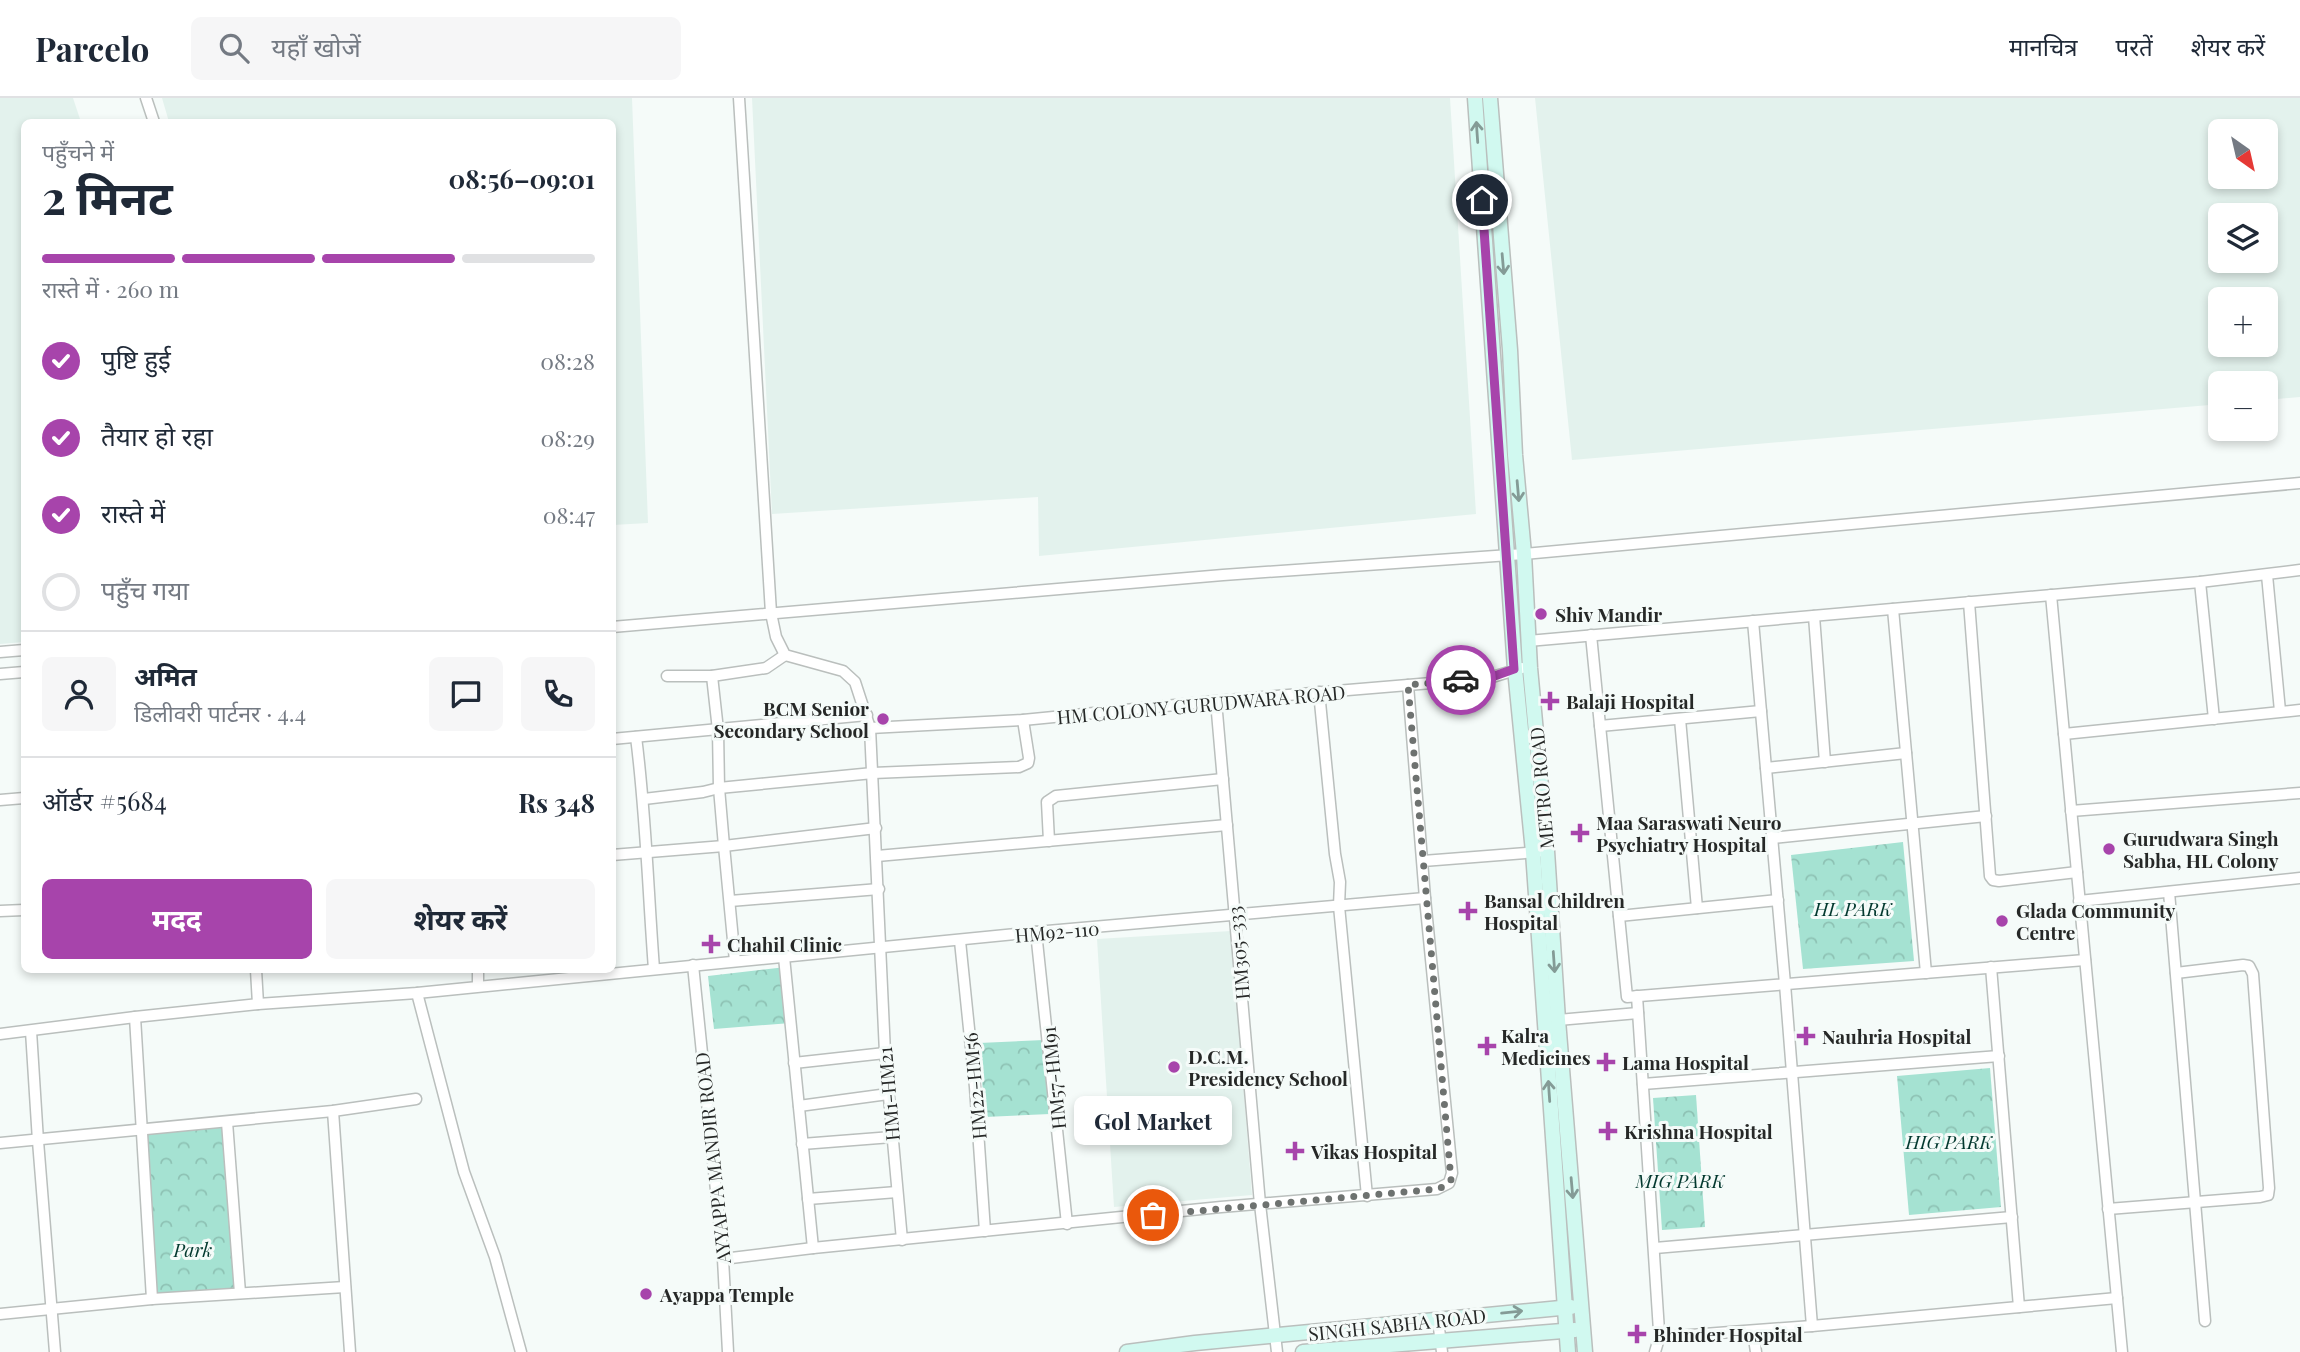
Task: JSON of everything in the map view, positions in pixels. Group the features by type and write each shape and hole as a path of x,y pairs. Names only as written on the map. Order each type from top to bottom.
{"street":[{"path":"146,98 153,119"},
{"path":"667,676 712,676 766,668 785,655 776,637 771,613 739,98"},
{"name":"METRO ROAD","path":"1475,98 1514,669 1540,851 1558,1020 1585,1352"},
{"name":"METRO ROAD","path":"1490,98 1524,554 1568,1352"},
{"path":"616,627 1223,575 1524,554 2300,483"},
{"path":"1528,641 2200,582 2300,570"},
{"path":"2267,575 2280,711"},
{"path":"2200,582 2214,719"},
{"path":"2051,595 2122,1352"},
{"path":"1969,602 1990,876 1993,880 2077,873"},
{"path":"1893,609 1926,973"},
{"path":"1814,616 1825,762"},
{"path":"1753,621 1786,984 1812,1326"},
{"path":"1591,635 1627,997 2085,960"},
{"path":"0,652 21,650"},
{"name":"HM1-HM21","path":"785,655 843,671 855,682 870,728 884,1053 902,1240"},
{"name":"HM COLONY GURUDWARA ROAD","path":"870,728 1023,720 1489,678 1514,669 1530,667"},
{"path":"0,674 21,672"},
{"path":"712,676 735,961"},
{"path":"723,1259 1260,1204 1437,1189 1445,1186 1451,1180 1408,685"},
{"path":"1319,692 1340,883 1339,906 1367,1196"},
{"name":"HM305-333","path":"1216,701 1260,1204 1277,1352"},
{"path":"2064,734 2300,710"},
{"path":"1601,726 1761,711"},
{"path":"616,739 867,715"},
{"path":"1680,719 1697,908"},
{"path":"644,799 719,788 873,773 1024,765 1029,758 1023,720"},
{"path":"636,737 644,799 645,853 654,969"},
{"path":"1766,768 1906,754"},
{"path":"1049,841 1047,802 1056,796 1223,779"},
{"path":"2071,811 2300,793"},
{"path":"0,800 21,798"},
{"path":"1772,838 1986,816"},
{"path":"877,856 1227,825"},
{"path":"616,855 724,846 876,828"},
{"path":"1423,861 1540,851"},
{"path":"2080,901 2300,878"},
{"path":"730,901 878,889"},
{"path":"2169,892 2205,1321"},
{"name":"HM92-110","path":"616,970 654,969 1425,898"},
{"path":"1619,916 1778,900"},
{"path":"0,911 21,910"},
{"name":"HM57-HM91","path":"1037,932 1068,1224"},
{"name":"HM22-HM56","path":"960,941 975,1087 985,1231"},
{"path":"784,957 813,1248"},
{"name":"AYYAPPA MANDIR ROAD","path":"693,965 723,1259 728,1352"},
{"path":"2108,1209 2267,1195 2269,1188 2253,974 2249,966 2243,965 2176,973"},
{"path":"1991,967 2019,1307"},
{"path":"256,973 258,1004"},
{"path":"478,973 478,986"},
{"name":"HM92-110","path":"0,1034 258,1004 417,993 588,973"},
{"path":"417,993 464,1172 495,1256 521,1352"},
{"path":"1637,996 1660,1335 1656,1352"},
{"path":"1558,1020 1637,1013"},
{"path":"135,1017 152,1299"},
{"path":"31,1031 55,1352"},
{"path":"794,1063 884,1053"},
{"path":"1643,1084 1998,1056"},
{"path":"799,1106 888,1094"},
{"path":"0,1143 333,1111 416,1099"},
{"path":"333,1111 350,1352"},
{"path":"227,1122 240,1293"},
{"path":"802,1144 892,1137"},
{"path":"808,1199 897,1192"},
{"path":"1655,1248 2012,1217"},
{"path":"0,1314 152,1299 345,1287"},
{"path":"1660,1335 1669,1338 1753,1332 2117,1298"},
{"name":"SINGH SABHA ROAD","path":"1127,1352 1583,1306"},
{"path":"1438,1320 1441,1346"},
{"name":"SINGH SABHA ROAD","path":"1303,1352 1441,1346 1584,1330"},
{"path":"1753,1332 1756,1352"}],"shaded area":[{"path":"0,98 73,98 80,119 21,119 21,642 0,644"},
{"path":"162,98 632,98 648,523 616,525 616,119 168,119"},
{"path":"752,98 1450,98 1476,514 1039,556 1038,497 772,514"},
{"path":"1535,98 2300,98 2300,397 2278,399 2278,371 2208,371 2208,405 1572,460"},
{"name":"D.C.M. Presidency School","path":"1231,931 1252,1195 1114,1207 1097,939"}],"green space":[{"name":"HL PARK","path":"1903,842 1914,961 1803,969 1791,855"},
{"path":"786,967 791,1023 714,1029 708,976"},
{"path":"1044,1040 1050,1114 985,1117 979,1043"},
{"name":"HIG PARK","path":"1990,1068 2001,1207 1909,1215 1897,1076"},
{"name":"MIG PARK","path":"1696,1095 1705,1227 1662,1230 1653,1098"},
{"name":"Park","path":"223,1127 235,1290 157,1293 146,1132"}],"way so far":[{"path":"1153,1215 1437,1189 1451,1180 1408,685 1461,680"}],"place":[{"name":"Shiv Mandir","path":"1541,614"},
{"name":"Balaji Hospital","path":"1550,701"},
{"name":"BCM Senior Secondary School","path":"883,719"},
{"name":"Maa Saraswati Neuro Psychiatry Hospital","path":"1580,833"},
{"name":"Gurudwara Singh Sabha, HL Colony","path":"2109,849"},
{"name":"Bansal Children Hospital","path":"1468,911"},
{"name":"Glada Community Centre","path":"2002,921"},
{"name":"Chahil Clinic","path":"711,944"},
{"name":"Nauhria Hospital","path":"1806,1036"},
{"name":"Kalra Medicines","path":"1487,1046"},
{"name":"Lama Hospital","path":"1606,1062"},
{"name":"D.C.M. Presidency School","path":"1174,1067"},
{"name":"Krishna Hospital","path":"1608,1131"},
{"name":"Vikas Hospital","path":"1295,1151"},
{"name":"Gol Market","path":"1153,1215"},
{"name":"Ayappa Temple","path":"646,1294"},
{"name":"Bhinder Hospital","path":"1637,1334"}],"route":[{"path":"1461,680 1489,678 1514,669 1482,200"}]}
